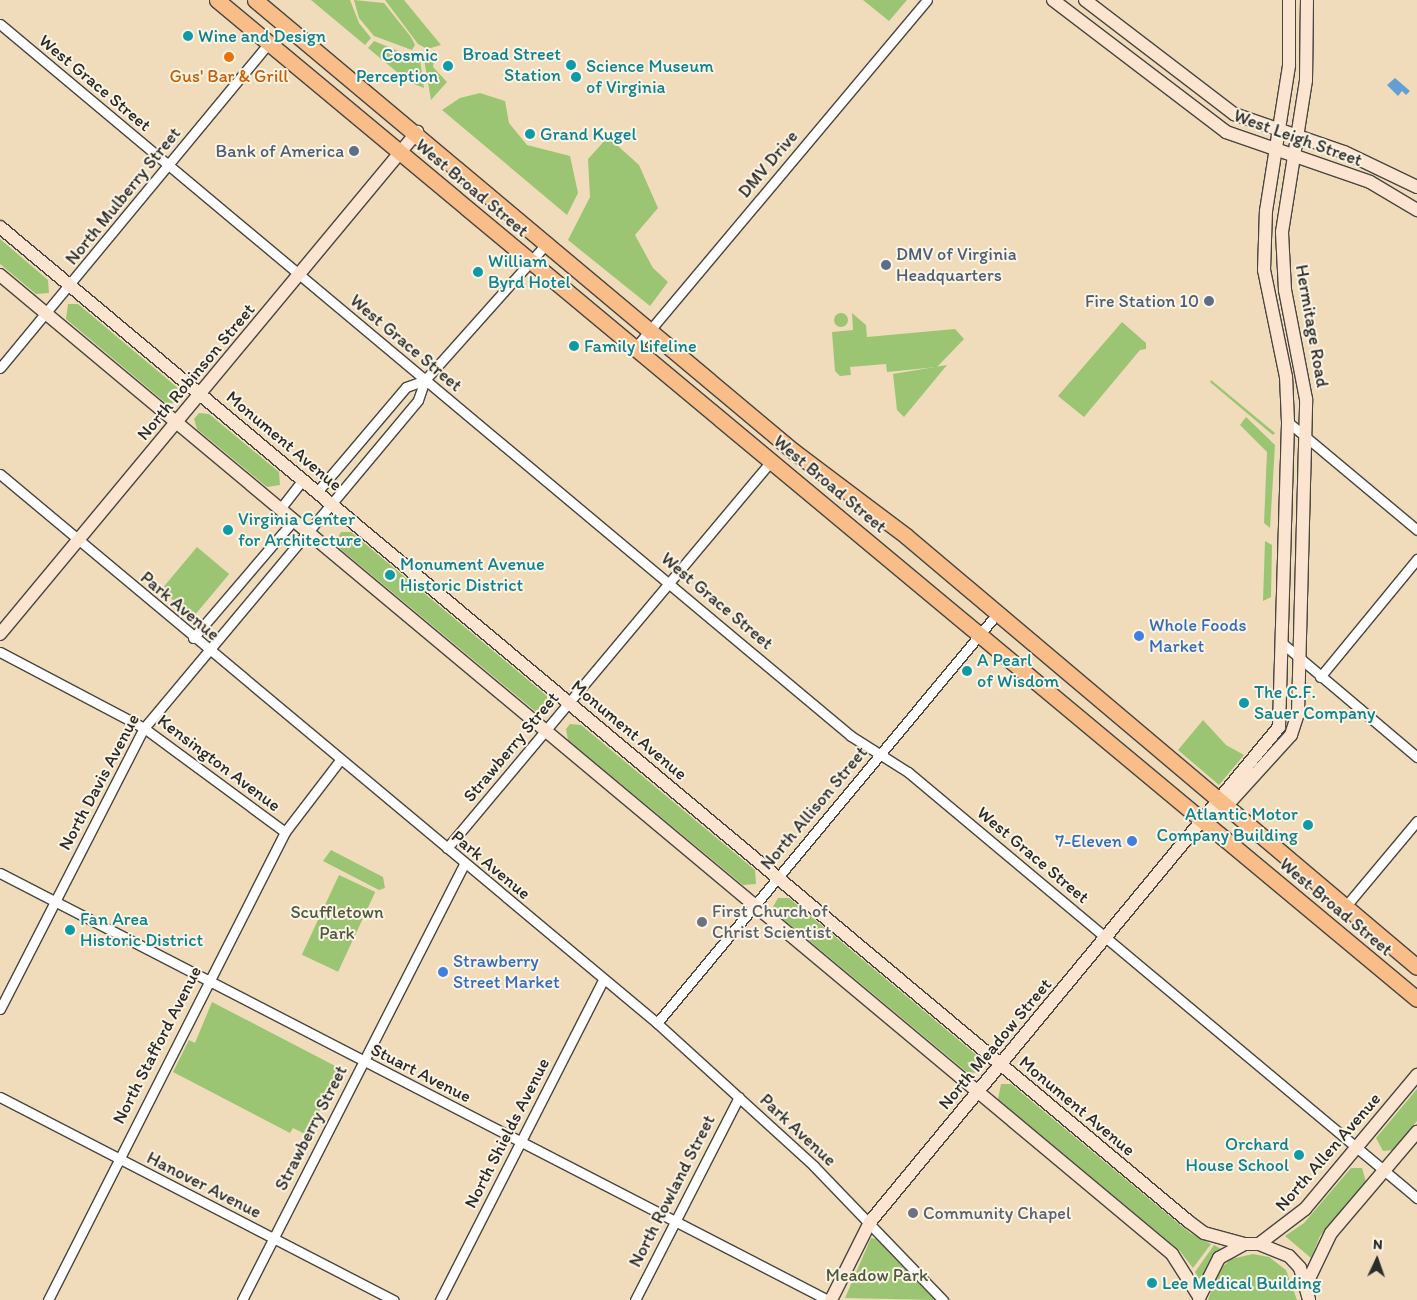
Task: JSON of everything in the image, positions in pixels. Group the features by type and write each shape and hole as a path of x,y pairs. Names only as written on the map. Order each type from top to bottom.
{"main road":[{"name":"West Broad Street","path":"255,0 417,132 650,330 996,615 1417,968"},
{"name":"West Broad Street","path":"220,1 528,260 772,460 1417,999"}],"street":[{"name":"DMV Drive","path":"635,348 927,0"},
{"name":"West Leigh Street","path":"1053,0 1209,122 1277,151 1370,182 1417,210"},
{"name":"West Leigh Street","path":"1085,0 1212,100 1279,133 1351,155 1417,187"},
{"name":"Hermitage Road","path":"1282,644 1288,422 1286,377 1264,270 1266,211 1277,151 1289,65 1289,0"},
{"name":"Hermitage Road","path":"1300,660 1305,435 1304,379 1283,264 1282,232 1306,80 1308,0"},
{"name":"West Grace Street","path":"0,24 424,380 672,584 851,736 908,772 1417,1198"},
{"name":"North Mulberry Street","path":"0,368 70,286 269,43"},
{"name":"North Robinson Street","path":"0,634 417,132"},
{"name":"Monument Avenue","path":"0,227 1204,1233 1244,1244 1259,1244"},
{"name":"North Davis Avenue","path":"0,1010 53,900 144,728 206,650 332,504 418,400 424,380 528,260 548,242"},
{"path":"0,275 1172,1254 1199,1298"},
{"name":"North Davis Avenue","path":"317,492 406,387 424,380"},
{"path":"1288,422 1417,530"},
{"name":"Strawberry Street","path":"447,848 672,584 772,460"},
{"name":"Park Avenue","path":"0,474 206,650 657,1023 739,1097 870,1222 943,1300"},
{"path":"280,509 304,480"},
{"path":"193,638 294,521"},
{"path":"1320,677 1417,559"},
{"name":"North Allison Street","path":"657,1023 996,615"},
{"path":"1282,644 1417,757"},
{"name":"North Meadow Street","path":"1222,804 1277,732 1282,644"},
{"name":"Kensington Avenue","path":"0,652 144,728 285,832"},
{"name":"North Meadow Street","path":"830,1300 870,1222 1106,937 1204,822 1294,729 1300,660"},
{"name":"North Stafford Avenue","path":"48,1300 116,1159 285,832 340,760"},
{"path":"1345,907 1417,820"},
{"name":"Strawberry Street","path":"242,1300 464,864"},
{"name":"Stuart Avenue","path":"0,873 363,1062 830,1300"},
{"name":"North Shields Avenue","path":"440,1300 603,980"},
{"name":"North Allen Avenue","path":"1259,1244 1305,1209 1417,1075"},
{"name":"Hanover Avenue","path":"0,1097 116,1159 394,1300"},
{"name":"North Rowland Street","path":"635,1300 739,1097"},
{"path":"1307,1283 1331,1233 1385,1172 1417,1132"},
{"path":"1199,1298 1214,1264 1244,1244"},
{"path":"1259,1244 1289,1256 1307,1283 1309,1300"}],"green space":[{"path":"311,0 350,0 359,23 371,38 365,45"},
{"path":"354,0 384,3 411,37 415,45 412,50 374,36 359,18"},
{"path":"385,0 404,0 441,45 427,49 418,44"},
{"path":"863,0 907,0 889,21"},
{"path":"374,41 420,60 424,88 409,82 368,48"},
{"path":"428,53 435,53 433,67 447,82 431,100 424,59"},
{"path":"480,93 505,101 509,123 527,145 570,156 578,193 567,215 442,110 460,98"},
{"path":"608,137 639,165 658,208 635,235 653,268 668,282 650,306 568,240 590,197 588,159"},
{"path":"0,239 48,280 49,293 36,294 0,264"},
{"path":"68,304 78,304 179,389 179,402 167,404 66,319"},
{"path":"838,313 844,313 848,320 844,327 838,327 834,323 834,317"},
{"path":"852,313 866,325 867,337 955,329 964,339 937,367 887,372 886,364 850,367 851,375 840,376 835,371 832,332 853,330"},
{"path":"1122,322 1146,343 1146,349 1140,350 1084,417 1058,396"},
{"path":"947,365 904,417 897,410 893,374"},
{"path":"1211,380 1275,433 1273,435 1210,382"},
{"path":"199,413 209,414 279,472 280,485 267,487 197,429 194,419"},
{"path":"1246,417 1275,445 1270,528 1264,523 1267,452 1240,425"},
{"path":"341,532 351,532 547,696 548,710 535,711 338,547 336,541"},
{"path":"1265,541 1272,545 1271,597 1263,601"},
{"path":"197,547 229,574 193,617 161,590"},
{"path":"1203,720 1226,745 1244,755 1219,785 1178,750"},
{"path":"570,724 581,725 755,870 756,884 743,885 568,740 566,729"},
{"path":"331,850 383,877 385,888 379,890 323,861"},
{"name":"Scuffletown Park","path":"339,875 375,892 338,972 302,955"},
{"path":"778,898 789,898 980,1058 981,1072 968,1073 776,913 773,907"},
{"path":"212,1002 341,1069 307,1135 293,1128 290,1133 173,1072 189,1040 195,1043"},
{"path":"1001,1084 1011,1084 1190,1233 1211,1244 1193,1268 1179,1250 998,1099"},
{"path":"1417,1089 1417,1121 1393,1150 1383,1151 1376,1138"},
{"path":"1351,1168 1362,1168 1366,1182 1320,1236 1311,1258 1285,1236 1304,1223"},
{"name":"Meadow Park","path":"871,1238 876,1239 935,1300 845,1298"},
{"path":"1214,1245 1223,1250 1199,1279 1195,1272"},
{"path":"1253,1254 1269,1257 1286,1270 1297,1300 1208,1300 1219,1270 1231,1259"}],"water":[{"path":"1395,78 1410,91 1406,95 1402,91 1398,96 1387,85"}],"place":[{"name":"Wine and Design","path":"188,36"},
{"name":"Gus' Bar & Grill","path":"229,57"},
{"name":"Broad Street Station","path":"571,65"},
{"name":"Cosmic Perception","path":"448,66"},
{"name":"Science Museum of Virginia","path":"576,77"},
{"name":"Grand Kugel","path":"530,134"},
{"name":"Bank of America","path":"354,151"},
{"name":"DMV of Virginia Headquarters","path":"886,265"},
{"name":"William Byrd Hotel","path":"478,272"},
{"name":"Fire Station 10","path":"1209,301"},
{"name":"Family Lifeline","path":"574,346"},
{"name":"Virginia Center for Architecture","path":"228,530"},
{"name":"Monument Avenue Historic District","path":"390,575"},
{"name":"Whole Foods Market","path":"1139,636"},
{"name":"A Pearl of Wisdom","path":"967,671"},
{"name":"The C.F. Sauer Company","path":"1244,703"},
{"name":"Atlantic Motor Company Building","path":"1308,825"},
{"name":"7-Eleven","path":"1132,841"},
{"name":"First Church of Christ Scientist","path":"702,922"},
{"name":"Fan Area Historic District","path":"70,930"},
{"name":"Strawberry Street Market","path":"443,972"},
{"name":"Orchard House School","path":"1299,1155"},
{"name":"Community Chapel","path":"913,1213"},
{"name":"Lee Medical Building","path":"1152,1283"}]}
